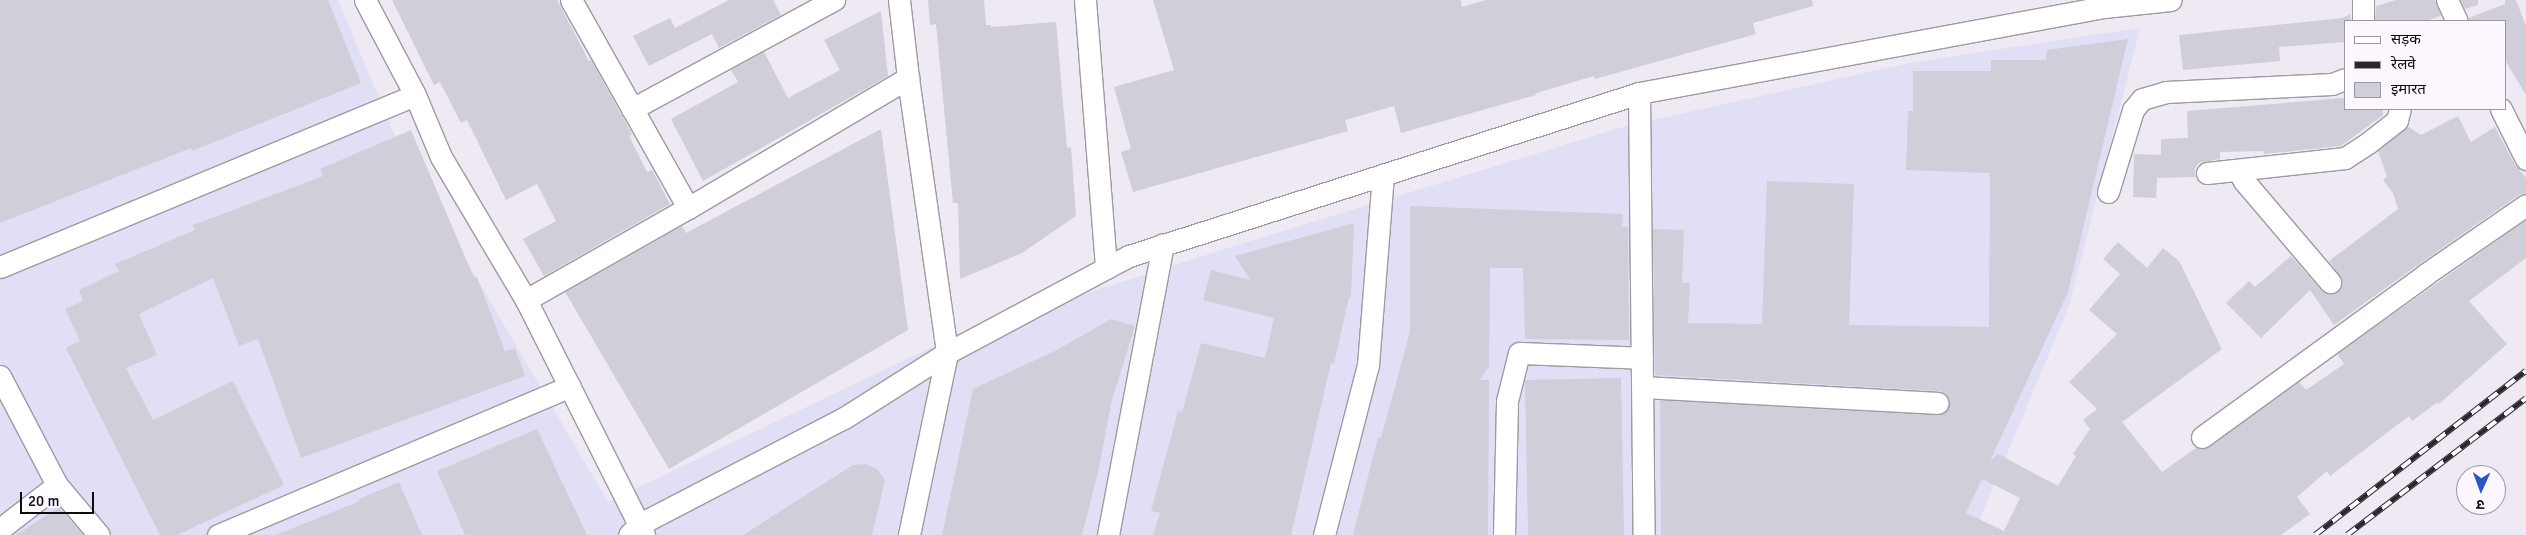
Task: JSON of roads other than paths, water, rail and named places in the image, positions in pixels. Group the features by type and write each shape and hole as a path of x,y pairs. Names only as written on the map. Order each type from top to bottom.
{"street":[{"path":"365,0 415,95 441,157 526,300 570,386 638,531 844,418 947,353 1129,256 1163,244 1639,93 2104,4 2171,0"},
{"path":"571,0 688,208"},
{"path":"632,110 834,0"},
{"path":"899,0 908,78 947,353 909,535"},
{"path":"1086,0 1106,268"},
{"path":"2363,0 2363,20"},
{"path":"2447,0 2457,20"},
{"path":"526,300 688,208 908,78"},
{"path":"2108,192 2132,110 2142,99 2166,92 2332,84 2344,79"},
{"path":"1639,93 1642,358 1644,387 1644,535"},
{"path":"0,267 415,95"},
{"path":"2207,173 2345,158 2387,129 2397,120 2400,110"},
{"path":"2502,110 2526,159"},
{"path":"2238,170 2244,181 2330,282"},
{"path":"1324,535 1368,366 1383,174"},
{"path":"2202,437 2426,274 2526,206"},
{"path":"1108,535 1163,244"},
{"path":"1504,535 1507,401 1519,353 1642,358"},
{"path":"0,376 57,484 99,535"},
{"path":"218,535 570,386"},
{"path":"1644,387 1938,403"},
{"path":"0,529 57,484"}],"railway":[{"path":"2315,535 2526,371"},
{"path":"2347,535 2526,398"}]}
